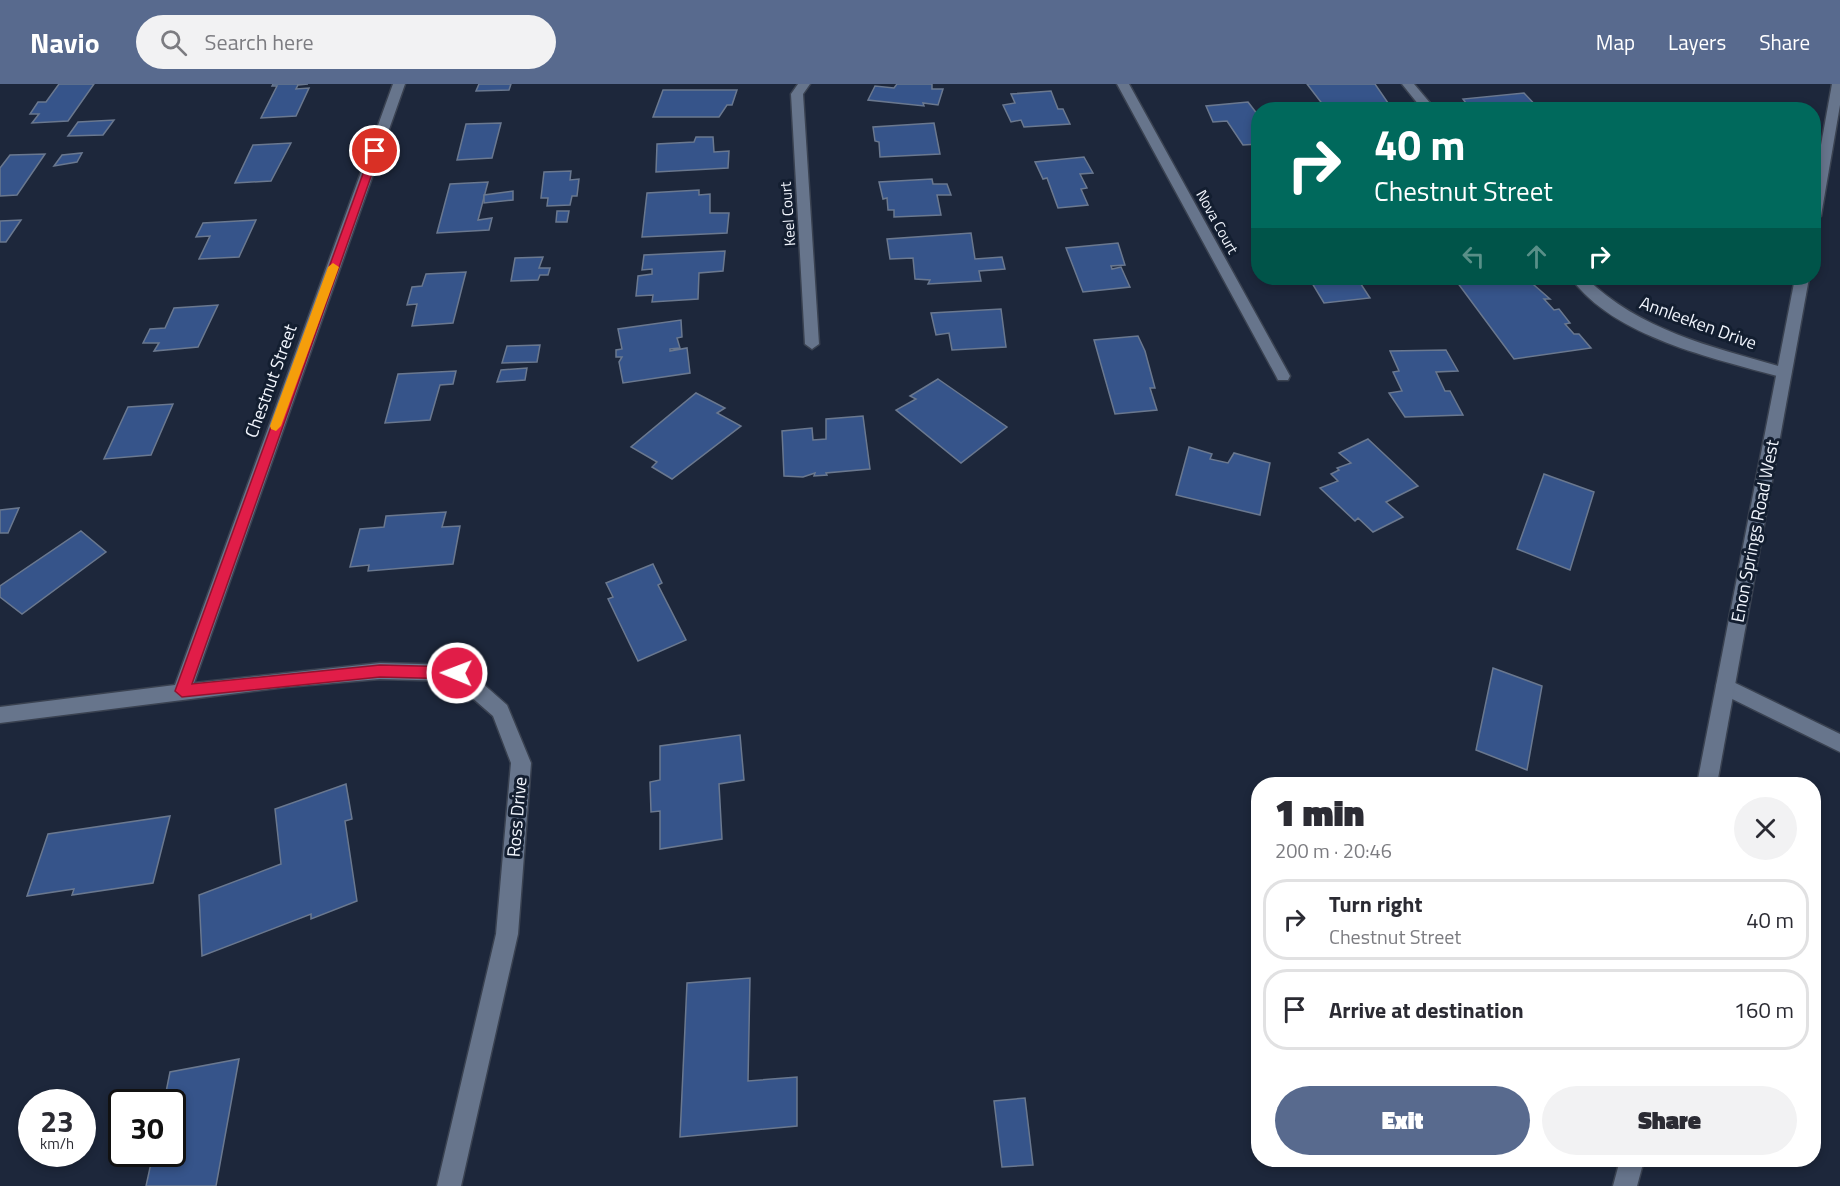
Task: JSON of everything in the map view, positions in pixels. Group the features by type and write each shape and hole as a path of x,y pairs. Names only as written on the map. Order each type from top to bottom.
{"street":[{"name":"Chestnut Street","path":"182,691 399,84"},
{"name":"Keel Court","path":"804,84 797,94 812,344"},
{"name":"Nova Court","path":"1123,84 1283,376"},
{"path":"1408,84 1423,102"},
{"path":"1821,178 1838,84"},
{"name":"Annleeken Drive","path":"1585,285 1606,306 1625,318 1655,331 1784,373"},
{"name":"Enon Springs Road West","path":"1708,777 1801,285"},
{"name":"Ross Drive","path":"0,715 182,691 380,671 457,673 500,711 521,763 507,934 449,1186"},
{"path":"1725,686 1840,743"},
{"path":"1625,1186 1630,1167"}],"building":[{"path":"59,84 94,84 68,121 32,123 39,114 30,114 38,102 46,102"},
{"path":"273,84 308,84 298,85 296,89 309,88 296,116 261,118 277,86 272,86"},
{"path":"479,84 511,84 509,90 476,91"},
{"path":"897,84 932,84 932,89 943,89 938,105 923,103 924,106 868,100 875,86 894,88"},
{"path":"1307,84 1375,84 1387,102 1321,102"},
{"path":"663,90 737,90 732,105 727,105 719,117 653,117"},
{"path":"1051,91 1058,109 1063,109 1070,124 1024,127 1021,120 1011,122 1003,105 1015,103 1011,94"},
{"path":"1524,93 1532,102 1465,102 1463,99"},
{"path":"1248,102 1251,106 1251,144 1243,145 1227,121 1213,122 1206,106"},
{"path":"114,120 103,135 68,136 78,122"},
{"path":"501,123 492,158 457,160 466,124"},
{"path":"934,123 940,154 880,157 879,142 875,141 873,127"},
{"path":"696,137 713,137 714,152 729,151 728,168 656,172 657,144 694,142"},
{"path":"291,143 271,181 235,183 253,145"},
{"path":"82,153 77,162 54,166 62,155"},
{"path":"45,154 17,195 0,196 0,168 10,155"},
{"path":"1084,157 1093,173 1080,174 1087,188 1081,189 1088,205 1058,208 1047,178 1043,179 1035,162"},
{"path":"571,171 570,180 579,179 577,196 572,196 570,205 547,206 548,198 541,198 544,172"},
{"path":"932,179 933,184 947,184 951,195 937,195 941,215 894,217 894,210 888,210 887,198 883,199 879,182"},
{"path":"488,182 478,220 492,218 489,230 437,233 450,184"},
{"path":"699,190 699,195 710,194 710,213 729,213 727,233 642,237 647,193"},
{"path":"513,191 513,200 484,203 484,195"},
{"path":"557,211 569,211 567,222 556,222"},
{"path":"21,220 6,242 0,242 0,221"},
{"path":"256,220 239,257 199,259 210,236 196,237 203,223"},
{"path":"971,233 975,259 1002,257 1005,269 979,271 981,281 928,284 930,280 915,279 913,258 890,259 887,239"},
{"path":"1118,243 1125,265 1111,266 1112,269 1121,267 1130,287 1083,292 1066,248"},
{"path":"725,251 723,271 699,273 698,299 652,302 653,295 636,296 638,276 652,274 652,269 642,270 644,255"},
{"path":"543,257 539,268 550,268 548,275 540,275 538,280 511,281 515,258"},
{"path":"466,272 453,323 412,326 417,304 407,305 412,287 422,286 426,274"},
{"path":"1313,285 1362,285 1370,298 1324,303"},
{"path":"1459,285 1534,285 1550,299 1544,299 1554,310 1559,309 1570,323 1565,324 1574,334 1579,334 1591,348 1514,359"},
{"path":"218,305 198,347 154,351 159,343 143,343 150,329 165,328 174,308"},
{"path":"1001,309 1006,347 952,350 949,333 936,335 931,313"},
{"path":"681,320 682,337 677,338 680,348 670,349 670,351 687,348 690,373 623,383 619,362 622,357 616,357 616,350 622,349 618,329"},
{"path":"1138,336 1145,351 1155,388 1150,388 1157,410 1115,414 1094,340"},
{"path":"540,345 537,362 502,363 507,346"},
{"path":"1446,350 1458,371 1436,372 1445,391 1450,391 1463,415 1405,417 1389,393 1402,391 1393,372 1399,371 1390,351"},
{"path":"527,368 525,380 497,382 501,370"},
{"path":"456,371 453,384 440,385 430,420 385,423 398,374"},
{"path":"938,379 1007,427 961,463 896,410 916,399 910,396"},
{"path":"696,393 725,408 717,413 741,426 672,479 652,467 657,462 631,447"},
{"path":"173,404 151,455 104,459 128,407"},
{"path":"863,416 870,469 814,476 815,473 803,477 784,476 782,431 812,428 813,440 826,439 826,419"},
{"path":"1368,439 1418,486 1386,502 1403,517 1373,532 1358,518 1355,521 1320,488 1338,481 1331,474 1339,470 1337,468 1351,463 1339,453"},
{"path":"1189,447 1212,454 1210,459 1228,463 1234,453 1270,463 1260,515 1176,495"},
{"path":"1544,474 1594,492 1570,570 1517,549"},
{"path":"19,508 8,533 0,533 0,510"},
{"path":"446,512 442,527 460,526 453,564 368,571 369,565 350,567 360,529 384,527 386,516"},
{"path":"81,531 106,552 22,614 0,597 0,586"},
{"path":"653,564 662,583 658,585 686,640 638,661 608,599 613,597 606,583"},
{"path":"1493,668 1542,686 1527,770 1476,750"},
{"path":"740,735 744,780 719,784 722,839 660,849 660,811 651,812 650,782 660,780 660,746"},
{"path":"346,784 352,819 345,821 357,901 311,919 311,914 202,956 199,895 281,864 275,809"},
{"path":"170,816 153,883 72,895 74,889 27,896 48,834"},
{"path":"750,978 748,1081 797,1077 797,1126 680,1137 687,983"},
{"path":"239,1059 216,1186 146,1186 150,1167 186,1167 186,1089 167,1089 170,1072"},
{"path":"1025,1098 1033,1165 1002,1167 994,1101"}],"slow traffic":[{"path":"276,426 333,267"}],"route":[{"path":"375,151 182,691 380,671 457,673"}]}
